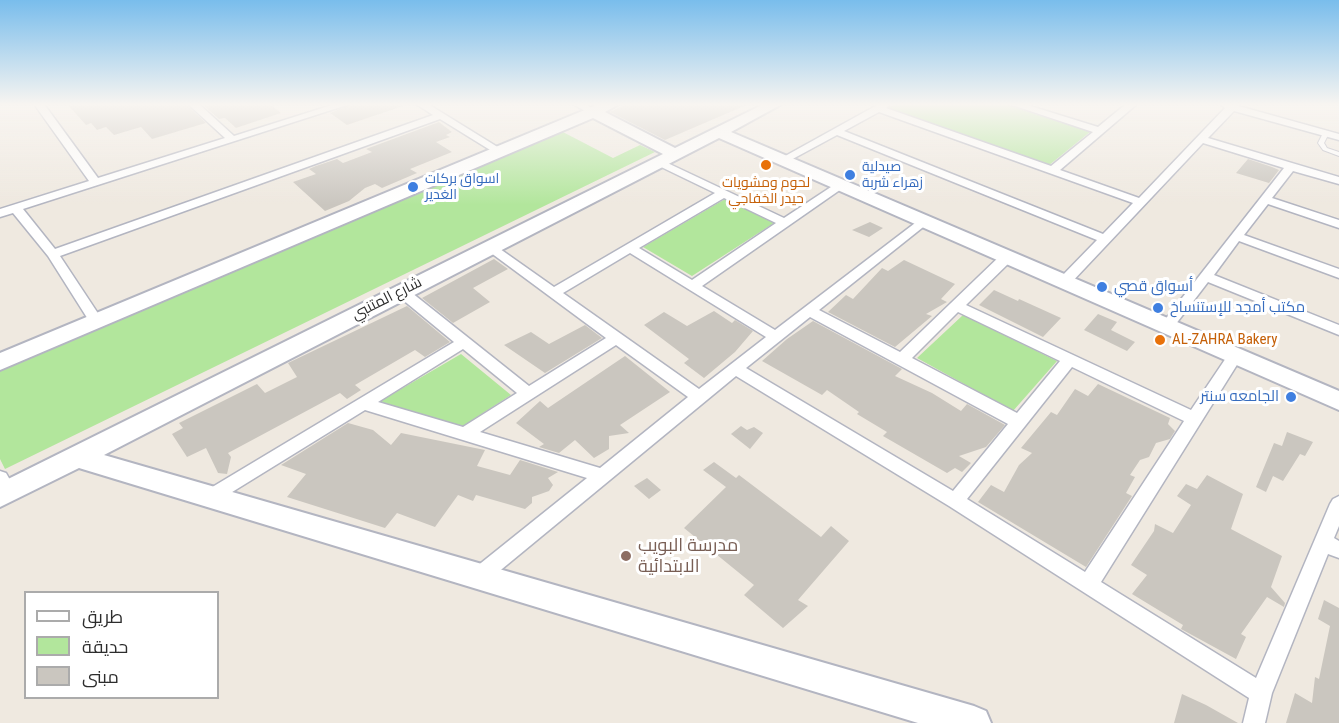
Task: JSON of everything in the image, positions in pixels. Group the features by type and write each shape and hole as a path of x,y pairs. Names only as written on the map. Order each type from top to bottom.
{"street":[{"path":"63,138 96,183"},
{"path":"0,213 239,138"},
{"path":"53,254 379,138"},
{"path":"476,138 499,152"},
{"path":"0,362 499,152 527,138"},
{"path":"634,138 724,193 785,223"},
{"name":"شارع المتنبي","path":"2,488 75,457 710,138"},
{"path":"731,138 1339,400"},
{"path":"783,160 824,138"},
{"path":"853,138 1105,239"},
{"path":"965,138 1140,202"},
{"path":"1052,171 1092,138"},
{"path":"1064,282 1200,140 1339,182"},
{"path":"1167,326 1290,166"},
{"path":"692,286 841,185"},
{"path":"553,294 724,193"},
{"path":"1265,199 1339,224"},
{"path":"16,208 53,254 96,321"},
{"path":"478,576 775,336 923,221"},
{"path":"1236,236 1339,274"},
{"path":"489,247 699,397"},
{"path":"630,248 775,336"},
{"path":"902,359 1008,257"},
{"path":"1205,276 1339,330"},
{"path":"402,292 528,394"},
{"path":"957,306 1193,418"},
{"path":"809,310 1019,422"},
{"path":"465,434 616,338"},
{"path":"210,497 464,342"},
{"path":"1088,584 1235,356"},
{"path":"955,501 1070,359"},
{"path":"735,368 955,501 1261,693"},
{"path":"362,403 601,475"},
{"path":"75,457 974,723"},
{"path":"1254,723 1261,693 1331,546 1339,504"}],"lane":[{"path":"1324,138 1321,143 1325,149 1339,154"}],"green space":[{"path":"545,138 574,138 613,158 640,145 655,152 5,469 0,459 0,371"},
{"path":"970,138 1083,138 1048,166"},
{"path":"725,199 774,223 692,276 643,247"},
{"path":"963,315 1057,361 1013,411 917,358"},
{"path":"461,354 511,395 463,426 377,403"}],"building":[{"path":"396,138 448,138 436,142 452,152 410,169 417,173 382,188 375,184 365,188 349,201 325,211 293,182 316,174 309,169 316,166 337,159 343,163 372,152 366,149"},
{"path":"1248,159 1279,170 1269,183 1236,173"},
{"path":"870,222 883,228 869,237 852,230"},
{"path":"494,259 508,269 473,288 490,302 453,323 422,298"},
{"path":"904,260 955,284 941,299 947,302 926,314 932,316 895,347 828,312 846,295 853,299 882,268 888,271"},
{"path":"994,290 1061,318 1043,337 979,305"},
{"path":"407,306 450,342 425,357 415,350 355,385 361,390 347,399 340,393 228,453 231,457 227,474 218,473 206,448 187,457 172,434 183,428 179,423 257,384 265,393 297,377 288,363"},
{"path":"714,311 732,323 735,320 753,331 735,352 704,378 684,363 689,359 644,325 664,312 687,326"},
{"path":"1098,314 1117,322 1111,330 1135,342 1127,351 1084,330"},
{"path":"813,321 902,369 895,376 932,393 961,411 967,404 1005,425 986,447 959,456 971,463 962,472 955,468 947,473 883,436 887,432 857,414 859,412 827,390 822,395 762,361 787,339"},
{"path":"585,325 602,338 545,373 504,345 531,332 549,344"},
{"path":"625,356 670,392 620,425 629,433 609,436 609,449 594,458 575,440 559,453 539,447 544,444 516,423 540,401 548,408"},
{"path":"1098,384 1170,418 1168,424 1175,431 1170,439 1156,443 1149,457 1140,460 1130,475 1135,477 1126,493 1132,496 1086,567 978,502 991,485 1004,492 1019,465 1032,453 1021,448 1051,412 1057,415 1075,389 1088,396"},
{"path":"348,423 373,430 391,445 401,433 485,450 477,466 510,475 520,460 558,472 548,478 553,485 549,491 532,497 532,503 525,509 476,495 473,501 458,495 435,527 397,513 385,528 287,497 306,474 281,465"},
{"path":"741,426 747,430 754,427 763,433 750,449 731,434"},
{"path":"1287,432 1313,442 1305,456 1300,454 1283,481 1273,476 1266,492 1256,487 1274,443 1282,446"},
{"path":"714,462 736,478 739,475 821,537 831,526 849,541 798,600 808,606 783,628 744,595 754,585 684,528 726,487 703,470"},
{"path":"1207,475 1243,494 1231,529 1282,556 1271,587 1285,603 1284,607 1267,597 1241,634 1246,637 1236,659 1181,629 1183,625 1132,594 1147,575 1131,565 1154,531 1155,524 1173,533 1191,505 1177,496 1186,484 1197,489"},
{"path":"647,478 661,490 649,499 634,486"},
{"path":"1324,600 1339,608 1339,723 1286,723 1295,693 1312,703 1315,677 1319,679 1330,626 1318,619"},
{"path":"1182,694 1206,705 1238,723 1174,723"}],"place":[{"name":"لحوم ومشويات حيدر الخفاجي","path":"766,165"},
{"name":"صيدلية زهراء شربة","path":"850,175"},
{"name":"اسواق بركات الغدير","path":"413,187"},
{"name":"أسواق قصي","path":"1102,287"},
{"name":"مكتب أمجد للإستنساخ","path":"1158,308"},
{"name":"AL-ZAHRA Bakery","path":"1160,340"},
{"name":"الجامعه سنتر","path":"1291,397"},
{"name":"مدرسة البويب الابتدائية","path":"626,556"}]}
